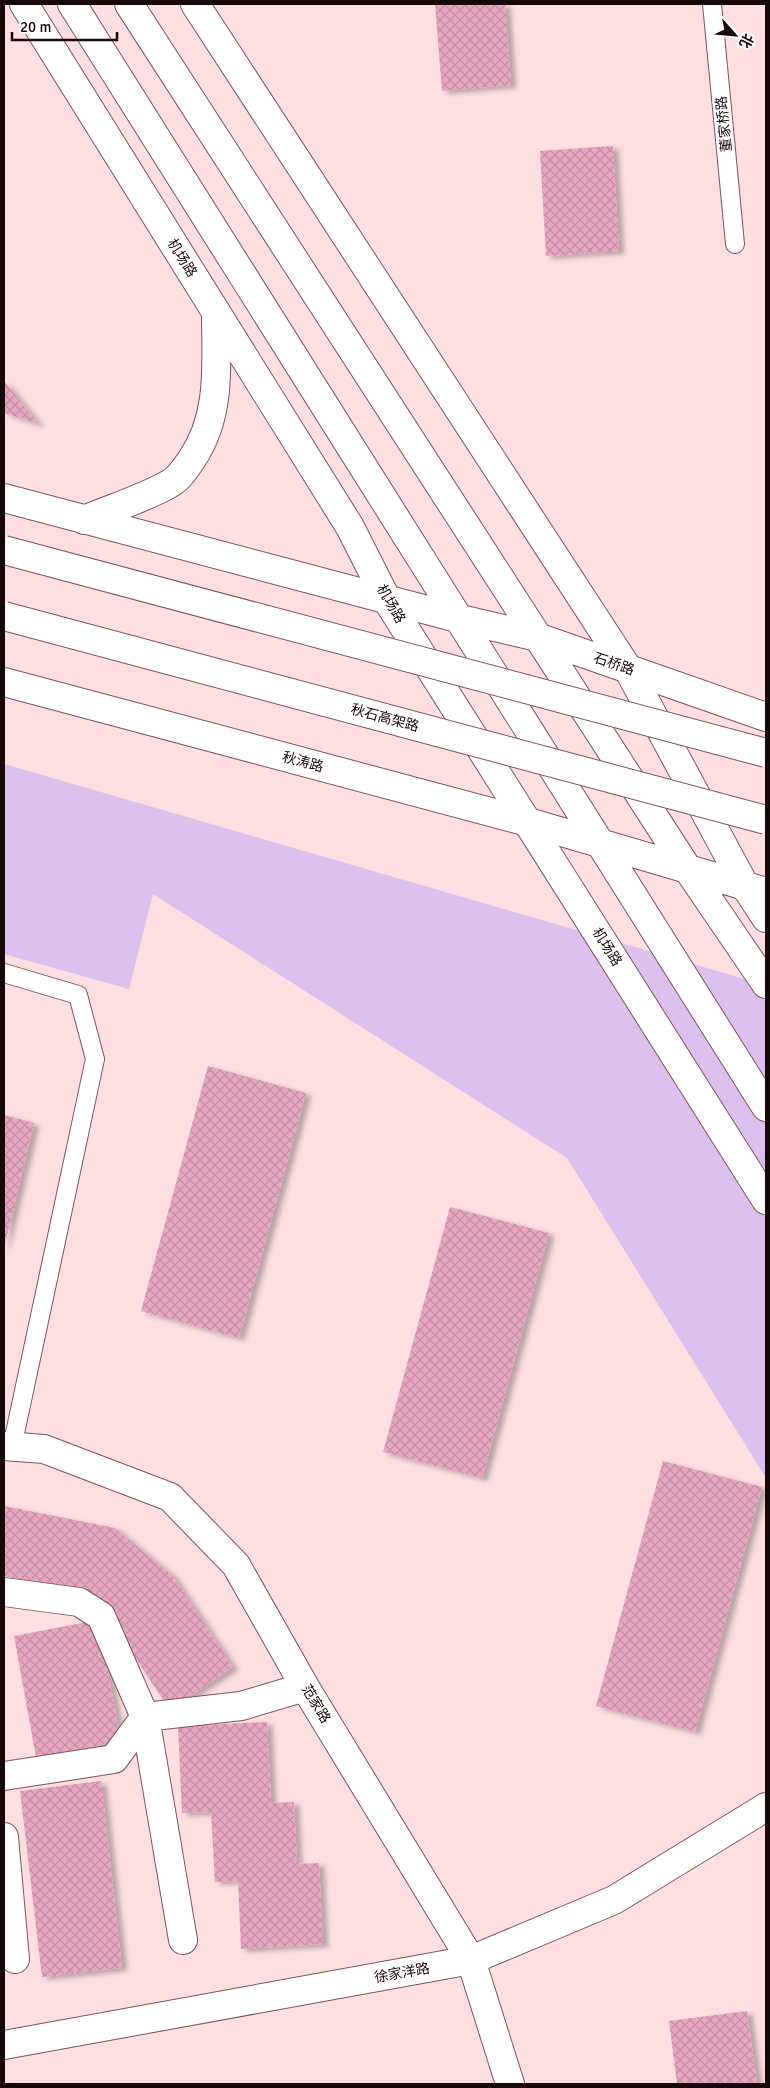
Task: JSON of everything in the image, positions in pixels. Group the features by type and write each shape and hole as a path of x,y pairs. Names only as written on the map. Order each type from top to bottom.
{"main road":[{"name":"机场路","path":"24,4 350,527 387,600 766,1200"},
{"path":"72,4 461,619 766,1107"},
{"path":"129,4 689,871 766,984"},
{"path":"195,4 628,669 756,889 766,918"},
{"path":"84,520 170,484 183,472 196,453 211,419 216,401 216,312"},
{"path":"4,498 461,619"},
{"path":"4,550 766,753"},
{"name":"秋石高架路","path":"4,616 766,820"},
{"name":"石桥路","path":"461,619 537,637 766,717"},
{"name":"秋涛路","path":"4,682 528,822 601,844"},
{"path":"601,844 756,889"},
{"name":"范家路","path":"8,1446 44,1449 170,1497 236,1565 306,1687 471,1960 510,2084"},
{"path":"4,1592 79,1602 102,1616 145,1717 183,1940"},
{"path":"4,1776 114,1759 145,1717 241,1706 306,1687"},
{"name":"徐家洋路","path":"4,2045 471,1960 614,1900 766,1806"},
{"path":"4,1837 14,1959"}],"lane":[{"name":"董家桥路","path":"712,4 735,244"},
{"path":"4,973 78,994 95,1059 8,1446"}],"shaded area":[{"path":"4,764 766,985 766,1478 567,1158 153,894 129,989 4,954"}],"building":[{"path":"435,4 505,4 511,85 442,91"},
{"path":"613,146 619,251 546,256 540,151"},
{"path":"4,381 39,424 4,413"},
{"path":"208,1066 306,1093 239,1338 141,1311"},
{"path":"4,1115 34,1123 4,1248"},
{"path":"450,1207 549,1233 482,1478 383,1452"},
{"path":"663,1461 762,1487 695,1732 596,1706"},
{"path":"4,1506 115,1528 172,1575 233,1667 170,1710 92,1593 4,1576"},
{"path":"98,1620 121,1741 36,1757 14,1636"},
{"path":"267,1722 271,1803 294,1802 297,1864 319,1863 323,1944 241,1949 238,1881 215,1882 211,1812 182,1813 178,1726"},
{"path":"101,1781 122,1968 42,1977 20,1791"},
{"path":"747,2011 757,2084 677,2084 669,2021"}]}
